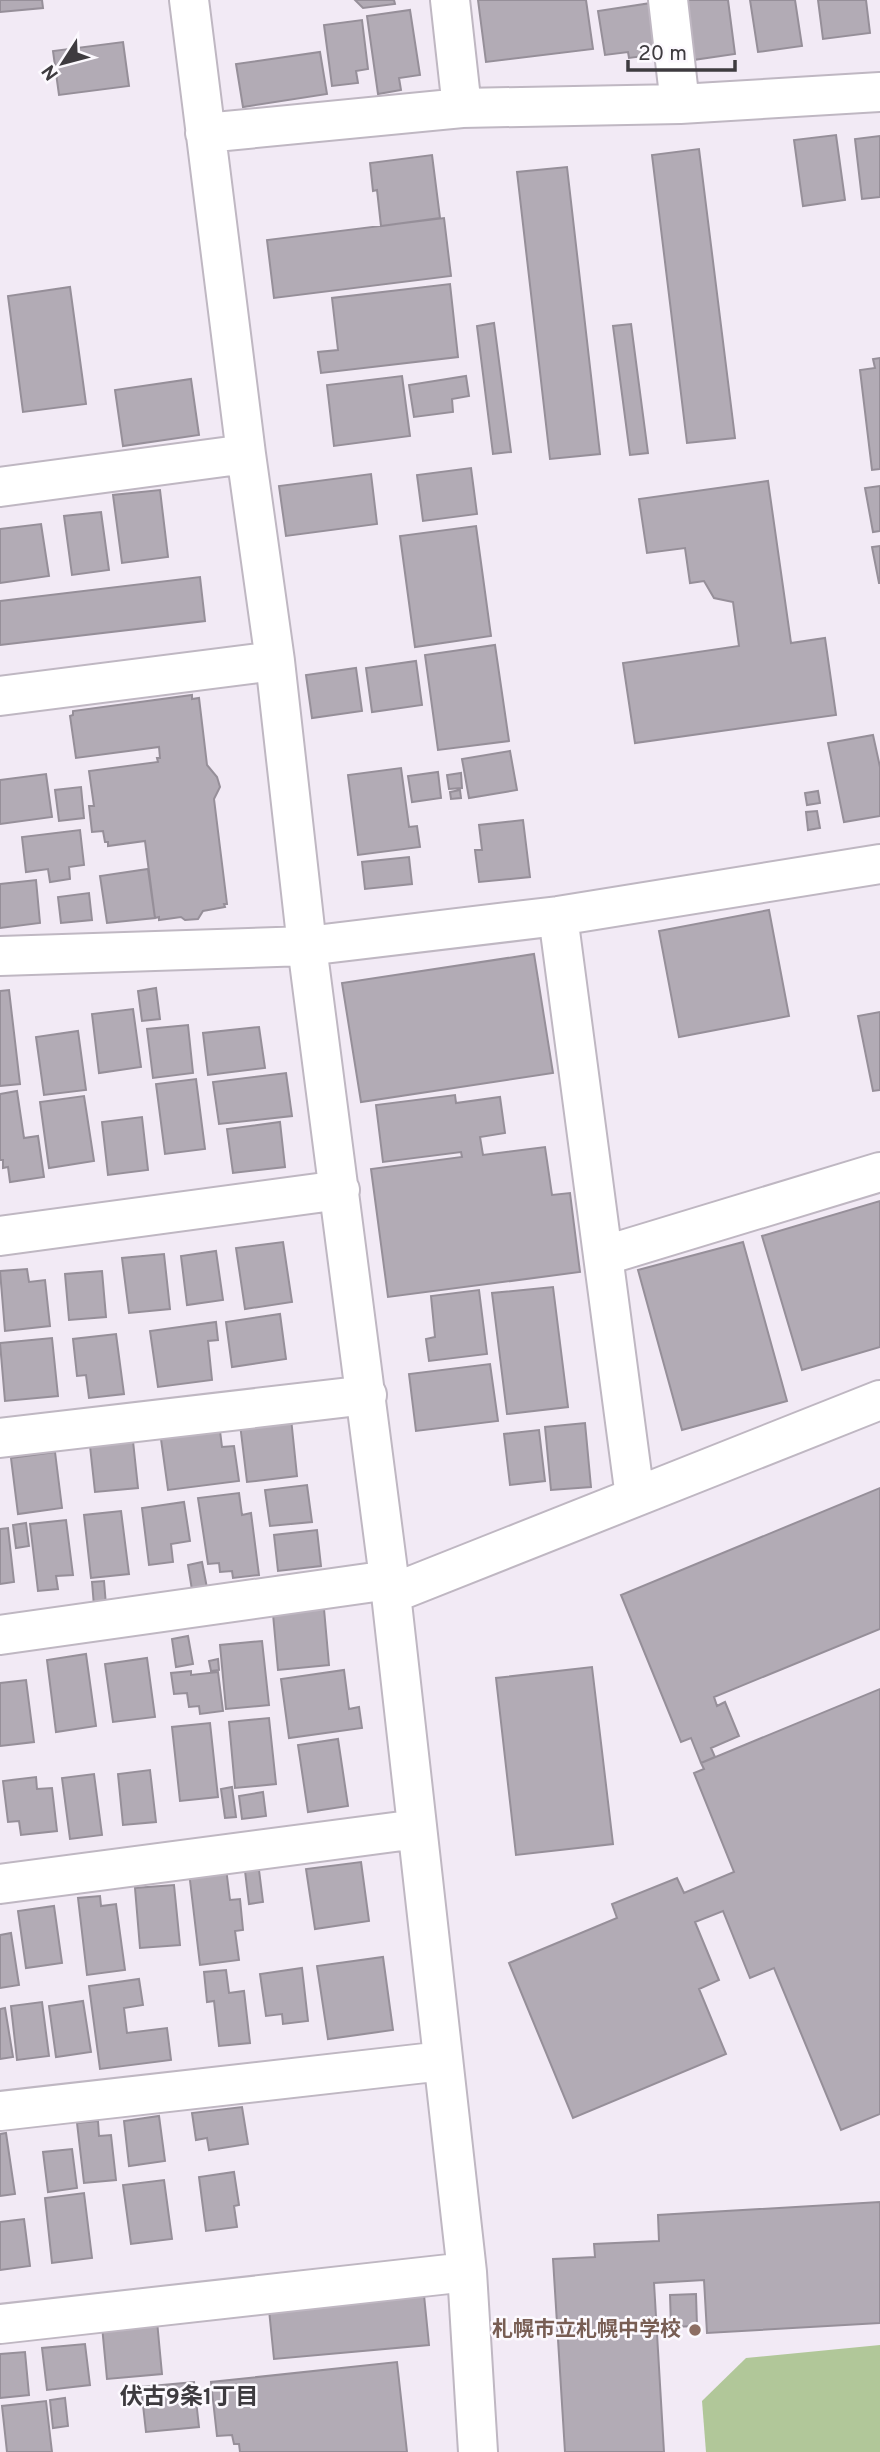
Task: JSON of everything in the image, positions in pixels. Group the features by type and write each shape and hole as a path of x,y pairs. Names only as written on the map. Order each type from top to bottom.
{"street":[{"path":"189,0 275,661 307,946 390,1587 467,2272 478,2452"},
{"path":"450,0 462,107"},
{"path":"668,0 680,104"},
{"path":"205,133 462,107 680,104 880,92"},
{"path":"0,487 246,454"},
{"path":"0,696 275,661"},
{"path":"0,956 307,946 558,916 880,864"},
{"path":"558,916 635,1497"},
{"path":"603,1256 880,1171"},
{"path":"0,1236 340,1190"},
{"path":"0,1438 367,1395"},
{"path":"0,1634 390,1587 635,1497 880,1400"},
{"path":"0,1884 417,1829"},
{"path":"0,2112 443,2061"},
{"path":"0,2324 467,2272"}],"green space":[{"path":"880,2345 880,2452 706,2452 702,2401 746,2358"}],"building":[{"path":"0,0 42,0 43,8 0,12"},
{"path":"355,0 394,0 395,4 363,8"},
{"path":"478,0 586,0 593,49 486,62"},
{"path":"685,0 728,0 735,54 693,60"},
{"path":"750,0 795,0 802,46 758,52"},
{"path":"818,0 866,0 870,33 823,39"},
{"path":"651,3 660,54 629,58 628,52 605,55 598,11"},
{"path":"410,10 420,75 399,78 401,90 378,94 367,16"},
{"path":"362,20 368,69 356,71 358,83 332,86 324,25"},
{"path":"123,42 129,86 59,95 53,51"},
{"path":"320,52 327,94 243,107 236,64"},
{"path":"836,135 845,200 803,206 794,140"},
{"path":"880,136 880,197 862,199 855,139"},
{"path":"699,149 735,438 687,443 652,155"},
{"path":"432,155 440,218 381,226 377,190 373,191 370,163"},
{"path":"567,167 600,454 550,459 517,172"},
{"path":"444,218 451,276 274,298 267,240"},
{"path":"450,284 458,357 321,373 318,352 338,350 332,298"},
{"path":"70,287 86,404 23,412 8,296"},
{"path":"494,323 511,452 493,454 477,326"},
{"path":"631,324 648,453 630,455 613,326"},
{"path":"880,358 880,469 872,470 860,370 875,368 873,359"},
{"path":"402,376 410,436 334,446 327,385"},
{"path":"466,376 469,396 452,399 453,412 414,417 409,385"},
{"path":"191,379 199,435 123,446 115,390"},
{"path":"471,468 477,514 423,521 417,475"},
{"path":"371,474 377,524 286,536 279,486"},
{"path":"768,481 791,643 825,638 836,715 635,743 623,663 739,646 733,602 714,598 704,581 690,583 685,548 647,553 639,499"},
{"path":"880,486 880,531 873,532 865,488"},
{"path":"160,490 168,557 122,563 113,495"},
{"path":"101,512 109,570 72,575 64,516"},
{"path":"41,524 49,576 0,583 0,529"},
{"path":"476,526 491,636 415,647 400,536"},
{"path":"880,546 880,583 879,583 872,547"},
{"path":"200,577 205,621 0,645 0,601"},
{"path":"495,645 509,741 438,750 425,655"},
{"path":"416,661 422,705 372,712 366,668"},
{"path":"356,668 362,711 312,718 306,675"},
{"path":"192,695 192,699 199,698 207,765 217,777 220,787 214,799 227,904 224,904 225,907 203,911 198,919 185,920 181,917 159,920 159,917 155,918 145,841 108,846 103,831 92,832 89,806 94,806 89,771 158,762 159,747 76,758 70,716 73,711"},
{"path":"873,735 880,767 880,816 844,822 828,743"},
{"path":"510,751 517,790 469,798 462,759"},
{"path":"401,768 409,827 417,826 420,847 358,855 348,775"},
{"path":"438,772 441,798 412,802 408,776"},
{"path":"461,773 462,788 449,789 447,775"},
{"path":"46,774 52,817 0,824 0,780"},
{"path":"81,787 84,818 59,821 55,790"},
{"path":"460,790 461,798 451,799 450,792"},
{"path":"818,791 820,803 807,805 805,793"},
{"path":"817,811 820,828 808,830 806,812"},
{"path":"523,820 530,877 479,882 475,850 482,850 479,825"},
{"path":"80,830 84,865 69,867 70,879 50,882 48,869 26,872 22,837"},
{"path":"409,857 412,884 365,889 362,862"},
{"path":"148,869 155,918 107,923 100,876"},
{"path":"36,880 40,923 0,928 0,884"},
{"path":"89,893 92,920 61,923 58,897"},
{"path":"769,910 789,1016 679,1037 659,931"},
{"path":"534,954 553,1073 361,1102 342,983"},
{"path":"156,988 160,1019 142,1021 138,991"},
{"path":"9,990 20,1084 0,1086 0,991"},
{"path":"133,1009 141,1067 99,1073 92,1014"},
{"path":"880,1012 880,1090 873,1091 858,1016"},
{"path":"188,1025 193,1073 153,1078 147,1029"},
{"path":"259,1027 265,1068 208,1075 203,1033"},
{"path":"78,1031 86,1090 44,1095 36,1037"},
{"path":"286,1073 292,1116 219,1124 213,1082"},
{"path":"196,1079 205,1149 165,1154 156,1084"},
{"path":"17,1091 24,1138 38,1136 44,1177 10,1182 8,1167 3,1168 3,1160 0,1160 0,1094"},
{"path":"455,1095 456,1103 500,1097 505,1133 480,1137 483,1155 545,1147 552,1195 570,1193 580,1272 388,1297 371,1169 462,1157 461,1152 383,1162 376,1105"},
{"path":"84,1096 94,1161 49,1168 40,1102"},
{"path":"142,1117 148,1170 108,1175 102,1122"},
{"path":"280,1122 285,1167 233,1173 227,1129"},
{"path":"880,1201 880,1347 802,1370 762,1236"},
{"path":"283,1242 292,1302 245,1309 236,1248"},
{"path":"743,1242 787,1401 682,1430 638,1270"},
{"path":"216,1251 223,1300 187,1305 181,1256"},
{"path":"164,1254 170,1309 129,1313 122,1258"},
{"path":"27,1269 29,1282 45,1280 50,1326 5,1331 0,1271"},
{"path":"102,1271 106,1317 69,1320 65,1274"},
{"path":"553,1287 568,1407 507,1414 492,1293"},
{"path":"479,1290 487,1354 429,1361 426,1339 435,1337 431,1296"},
{"path":"280,1314 286,1359 232,1367 226,1322"},
{"path":"216,1322 218,1340 208,1341 212,1380 158,1387 150,1331"},
{"path":"116,1334 124,1394 89,1398 86,1375 77,1376 73,1339"},
{"path":"52,1338 58,1396 5,1401 0,1343"},
{"path":"490,1364 498,1421 416,1431 409,1374"},
{"path":"291,1418 297,1476 247,1482 240,1424"},
{"path":"585,1423 591,1487 551,1490 545,1427"},
{"path":"539,1430 545,1481 510,1485 504,1434"},
{"path":"220,1431 222,1447 234,1446 239,1481 168,1490 161,1439"},
{"path":"133,1441 138,1488 95,1492 90,1446"},
{"path":"55,1452 62,1508 18,1514 11,1458"},
{"path":"307,1485 312,1522 270,1526 265,1490"},
{"path":"880,1488 880,1629 714,1697 717,1706 725,1702 739,1736 711,1748 715,1757 701,1763 691,1738 681,1742 621,1595"},
{"path":"239,1493 242,1515 251,1513 259,1575 233,1578 232,1571 220,1572 219,1563 208,1564 198,1498"},
{"path":"184,1502 190,1541 171,1544 173,1562 149,1565 142,1508"},
{"path":"121,1511 129,1574 91,1578 84,1515"},
{"path":"66,1520 73,1575 56,1576 58,1589 38,1591 30,1524"},
{"path":"26,1523 29,1546 16,1548 13,1525"},
{"path":"8,1528 14,1582 0,1584 0,1529"},
{"path":"317,1530 321,1566 278,1571 274,1535"},
{"path":"202,1562 207,1588 192,1590 188,1565"},
{"path":"104,1581 106,1605 94,1606 92,1582"},
{"path":"324,1609 329,1665 278,1670 273,1614"},
{"path":"188,1636 193,1664 176,1667 172,1639"},
{"path":"262,1641 269,1705 226,1709 220,1645"},
{"path":"86,1654 96,1726 56,1732 47,1660"},
{"path":"147,1658 155,1717 113,1722 105,1664"},
{"path":"218,1659 219,1670 211,1671 209,1661"},
{"path":"592,1667 613,1844 516,1855 496,1678"},
{"path":"344,1670 349,1709 359,1707 362,1728 289,1738 281,1679"},
{"path":"191,1671 191,1675 218,1672 223,1711 200,1714 199,1706 189,1707 187,1693 174,1694 171,1673"},
{"path":"26,1680 34,1742 0,1746 0,1683"},
{"path":"880,1689 880,2114 841,2130 774,1968 750,1978 723,1911 695,1922 719,1980 699,1989 726,2054 573,2118 509,1963 617,1918 612,1904 677,1878 684,1893 734,1872 694,1773 704,1769 701,1763"},
{"path":"269,1718 276,1784 235,1788 229,1722"},
{"path":"210,1723 218,1797 180,1801 172,1727"},
{"path":"338,1739 348,1806 308,1812 298,1745"},
{"path":"150,1770 156,1822 123,1825 118,1774"},
{"path":"94,1774 102,1835 70,1839 62,1778"},
{"path":"36,1777 37,1789 52,1788 57,1831 21,1835 19,1821 8,1822 3,1781"},
{"path":"232,1787 236,1817 225,1818 221,1789"},
{"path":"263,1792 266,1816 242,1819 239,1796"},
{"path":"361,1862 369,1921 315,1929 306,1869"},
{"path":"226,1868 230,1900 240,1899 243,1930 235,1931 239,1960 200,1965 189,1872"},
{"path":"259,1870 263,1902 249,1904 245,1871"},
{"path":"174,1885 180,1945 140,1948 135,1888"},
{"path":"100,1896 101,1906 116,1904 125,1970 87,1975 78,1898"},
{"path":"54,1906 62,1963 26,1968 18,1911"},
{"path":"11,1933 19,1985 0,1988 0,1935"},
{"path":"383,1957 393,2030 328,2039 317,1966"},
{"path":"302,1968 308,2021 283,2024 282,2014 266,2016 260,1974"},
{"path":"226,1970 229,1993 244,1991 250,2043 219,2046 214,2001 207,2002 204,1972"},
{"path":"139,1979 143,2005 124,2008 127,2033 167,2028 171,2060 100,2069 89,1986"},
{"path":"83,2001 91,2052 56,2057 49,2006"},
{"path":"42,2002 49,2056 17,2060 11,2006"},
{"path":"5,2008 13,2057 0,2059 0,2009"},
{"path":"242,2107 248,2144 209,2150 207,2138 196,2140 192,2113"},
{"path":"159,2116 165,2161 129,2166 124,2121"},
{"path":"98,2121 99,2136 111,2135 116,2180 84,2183 77,2123"},
{"path":"6,2133 15,2194 0,2196 0,2134"},
{"path":"72,2149 77,2188 48,2192 43,2152"},
{"path":"234,2172 239,2205 234,2206 237,2227 206,2231 199,2177"},
{"path":"164,2180 172,2239 131,2244 123,2185"},
{"path":"84,2193 92,2258 52,2263 45,2198"},
{"path":"880,2202 880,2323 707,2333 704,2280 654,2283 664,2452 565,2452 553,2259 595,2257 594,2244 659,2241 658,2215"},
{"path":"24,2219 30,2266 0,2270 0,2222"},
{"path":"696,2294 697,2326 671,2327 670,2295"},
{"path":"424,2295 429,2345 274,2359 269,2310"},
{"path":"157,2321 162,2374 107,2379 102,2326"},
{"path":"85,2344 90,2385 47,2390 42,2348"},
{"path":"25,2352 29,2395 0,2398 0,2354"},
{"path":"397,2362 407,2452 240,2452 239,2444 234,2444 232,2435 217,2436 211,2382"},
{"path":"194,2382 199,2427 146,2432 141,2387"},
{"path":"65,2398 68,2426 53,2428 50,2400"},
{"path":"46,2401 52,2452 7,2452 2,2406"}],"place":[{"name":"札幌市立札幌中学校","path":"695,2330"}],"district":[{"name":"伏古9条1丁目","path":"189,2398"}]}
